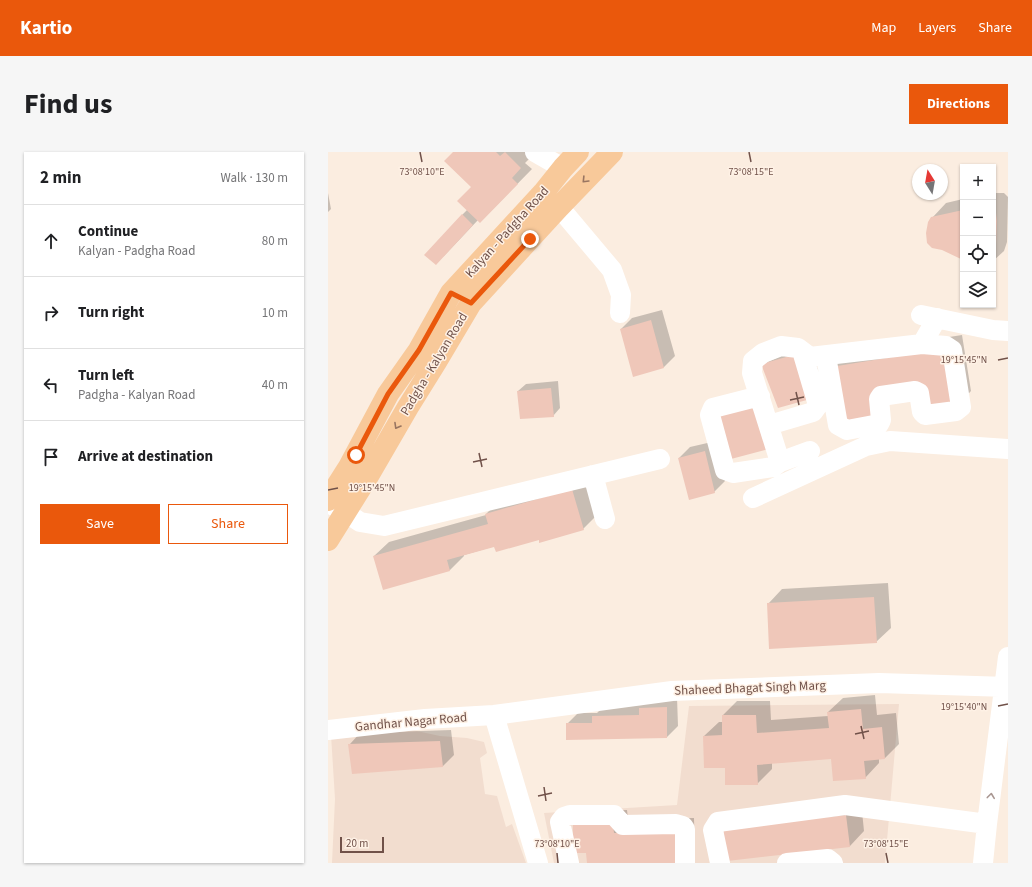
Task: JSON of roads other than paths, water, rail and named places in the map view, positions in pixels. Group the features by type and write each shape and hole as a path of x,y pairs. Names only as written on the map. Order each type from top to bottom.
{"main road":[{"name":"Kalyan - Padgha Road","path":"359,472 388,394 427,356 451,293 543,193 578,152"},
{"name":"Padgha - Kalyan Road","path":"328,540 334,505 408,407 427,356 471,303 559,207 612,152"},
{"path":"451,293 471,303"},
{"path":"388,394 408,407"}],"street":[{"path":"536,152 563,168"},
{"path":"543,193 559,207 612,270 621,295 620,313"},
{"path":"922,344 929,316 992,330 1008,331"},
{"path":"780,462 752,373 753,361 763,353 781,346 798,348 810,357 922,344 946,346 952,350 961,408 956,411 925,415 922,412 919,393 915,391 881,396 879,399 881,420 879,424 847,430 838,425 826,356"},
{"path":"769,425 813,412 818,405 802,351"},
{"path":"760,396 713,408 710,415 725,470 733,473 772,467 780,462 810,451"},
{"path":"753,498 866,446 890,441 1008,449"},
{"path":"334,505 360,522 384,526 660,459"},
{"path":"594,475 605,519"},
{"path":"983,863 1006,686 1008,657"},
{"name":"Shaheed Bhagat Singh Marg","path":"494,715 672,691 879,683 1006,686"},
{"path":"494,715 538,863"},
{"name":"Gandhar Nagar Road","path":"328,730 425,719 494,715"},
{"path":"720,863 713,830 718,822 845,805 987,824"},
{"path":"569,863 560,822 564,817 570,815 614,815 623,825 676,824 683,826 685,829 685,863"},
{"path":"786,863 828,858 833,863"}]}
